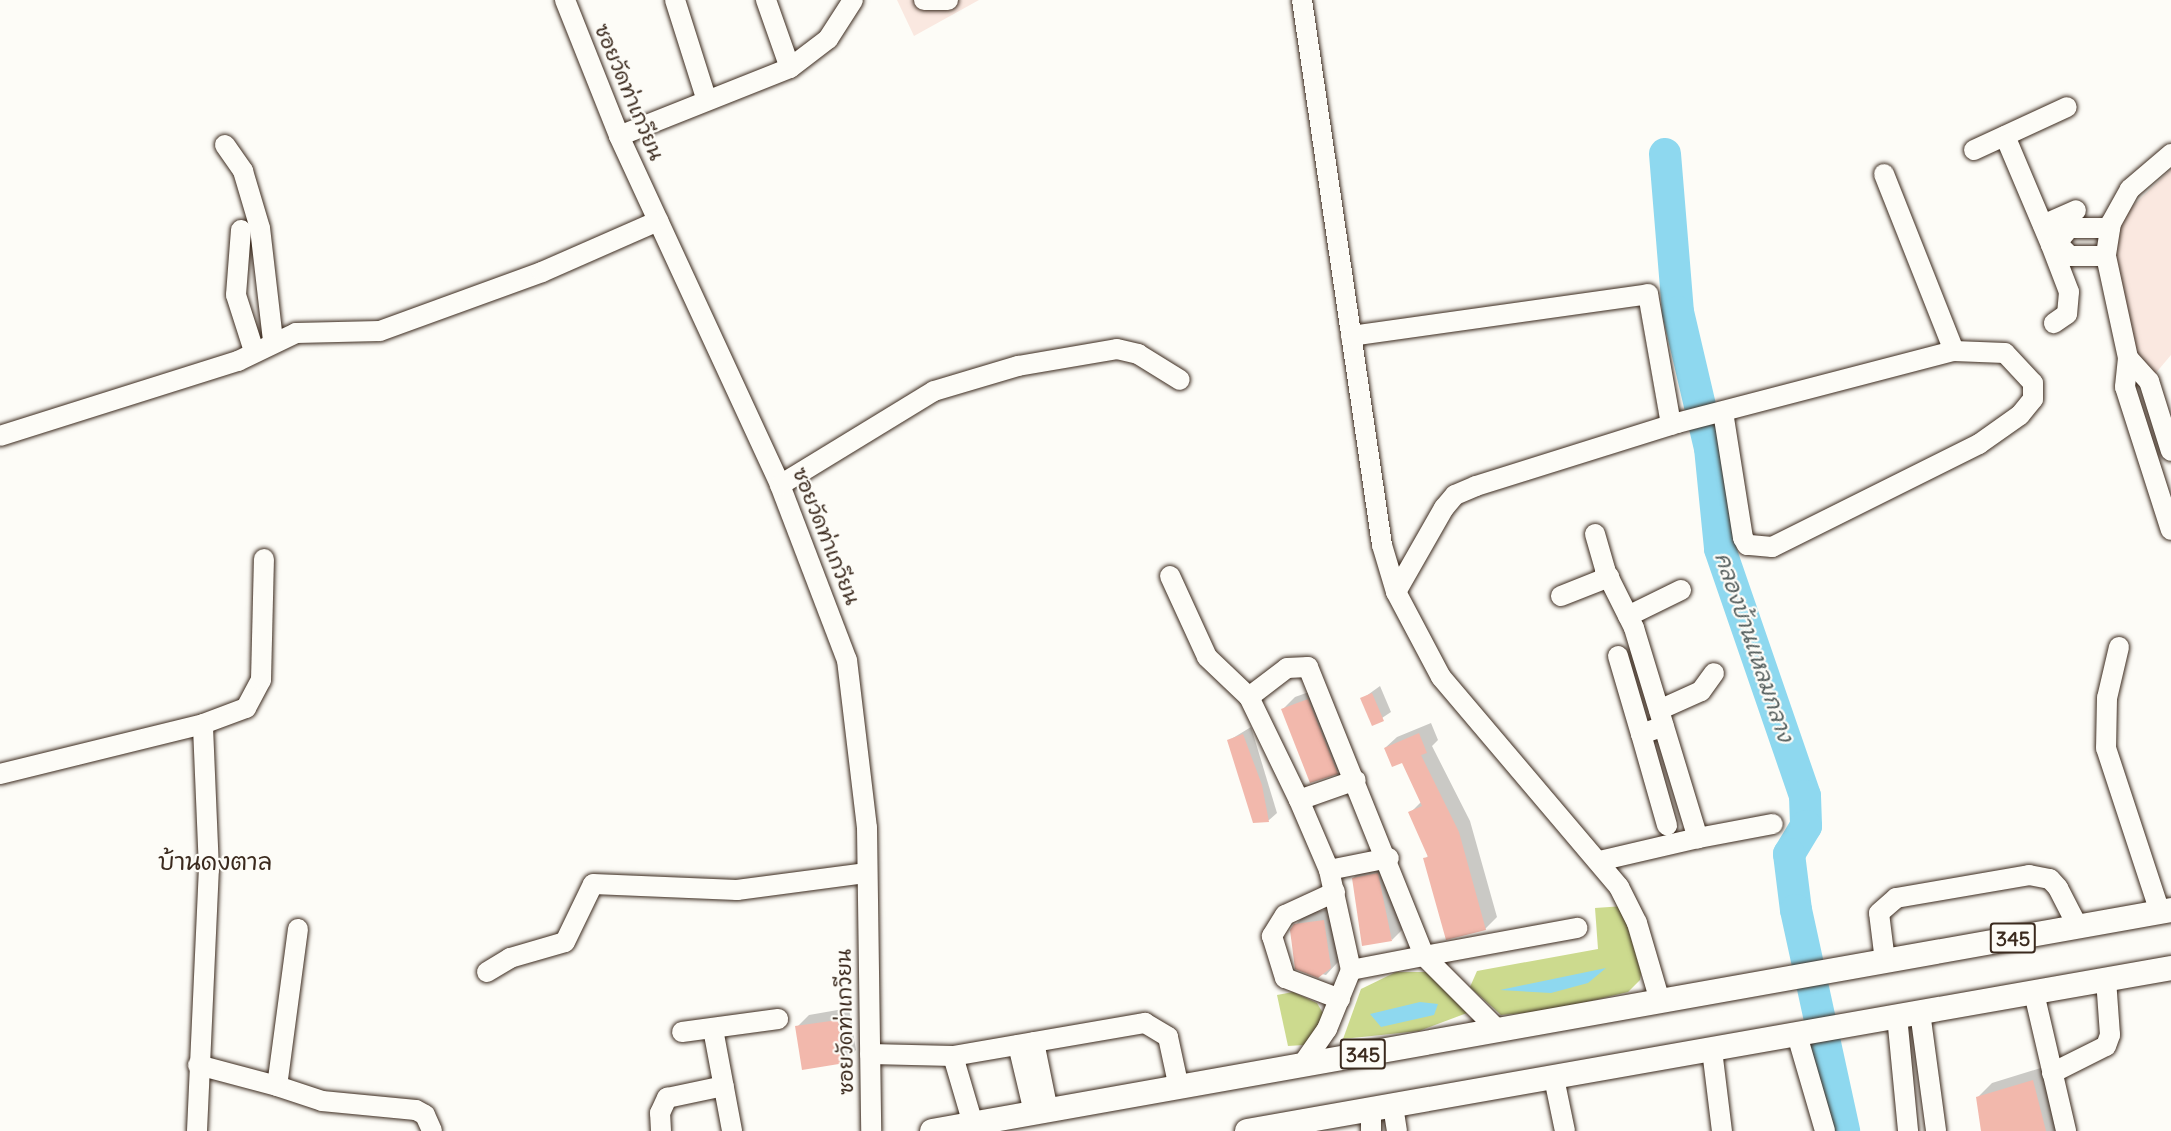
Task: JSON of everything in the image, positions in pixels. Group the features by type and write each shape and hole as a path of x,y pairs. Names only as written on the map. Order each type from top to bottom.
{"main road":[{"name":"345","path":"932,1131 2166,911"},
{"path":"1257,1130 1378,1115 1554,1078 2171,968"}],"street":[{"path":"675,0 706,98"},
{"path":"766,0 790,68"},
{"path":"620,136 706,98 790,68 828,39 853,0"},
{"path":"924,0 948,0"},
{"path":"1302,0 1382,544 1396,592 1441,677 1567,831 1599,861 1637,923 1660,1001"},
{"name":"ซอยวัดท่าเกวียน","path":"568,1 620,136 780,485 847,660 867,873 871,1131"},
{"path":"1974,150 2067,107"},
{"path":"2005,136 2043,225 2054,244 2068,292 2067,314 2054,323"},
{"path":"225,145 243,171 260,228 273,341"},
{"path":"2171,154 2130,189 2110,228 2106,256 2128,358 2125,387 2171,530"},
{"path":"1884,174 1954,351"},
{"path":"2043,225 2076,210"},
{"path":"0,435 238,361 273,341 317,330 380,331 542,272 658,221"},
{"path":"2054,244 2069,228 2110,228"},
{"path":"240,230 236,295 254,351"},
{"path":"2054,244 2070,256 2106,256"},
{"path":"1351,336 1648,294 1674,424"},
{"path":"780,485 897,411 934,391 998,372 1117,349 1138,354 1180,380"},
{"path":"1396,592 1455,495 1674,424 1954,351 2005,353 2020,366 2033,383 2033,399 2020,416 1979,444 1772,548 1747,545 1743,538 1719,413"},
{"path":"2128,358 2149,381 2171,451"},
{"path":"1596,534 1609,578 1629,616 1698,838"},
{"path":"0,774 203,724 246,708 261,680 264,559"},
{"path":"1170,576 1207,657 1249,697 1299,800 1329,870 1335,892 1351,970 1340,999 1302,1065"},
{"path":"1561,596 1609,578"},
{"path":"1629,616 1681,590"},
{"path":"2119,647 2107,698 2106,748 2166,911"},
{"path":"1618,656 1667,825"},
{"path":"1249,697 1287,668 1308,668 1389,858 1424,956 1498,1030"},
{"path":"1641,734 1701,691 1714,673"},
{"path":"197,1131 208,837 203,724"},
{"path":"1299,800 1356,780"},
{"path":"1599,861 1698,838 1773,824"},
{"path":"1329,870 1389,858"},
{"path":"488,972 510,958 565,942 593,884 737,890 867,873"},
{"path":"1885,961 1879,913 1896,898 2029,875 2050,879 2078,927"},
{"path":"1335,892 1285,915 1272,936 1285,978 1340,999"},
{"path":"1351,970 1577,928"},
{"path":"277,1086 298,929"},
{"path":"2052,1073 2106,1046 2110,1035 2106,979"},
{"path":"2034,993 2066,1131"},
{"path":"1908,1131 1909,1014"},
{"path":"1909,1014 1936,1131"},
{"path":"682,1032 778,1019"},
{"path":"870,1054 953,1056 1155,1025 1168,1037 1179,1088"},
{"path":"713,1029 732,1131"},
{"path":"1804,1034 1825,1131"},
{"path":"1026,1044 1041,1112"},
{"path":"1712,1050 1722,1131"},
{"path":"953,1056 973,1124"},
{"path":"198,1065 277,1086 322,1101 416,1110 425,1115 432,1131"},
{"path":"1554,1078 1565,1131"},
{"path":"661,1131 667,1098 724,1086"},
{"path":"1378,1115 1397,1131"}],"shaded area":[{"path":"897,0 979,0 914,36"},
{"path":"2171,169 2171,355 2149,381 2109,291 2110,228"}],"green space":[{"path":"1624,906 1642,968 1640,980 1628,992 1554,1010 1501,1015 1470,987 1477,971 1598,949 1595,908"},
{"path":"1396,972 1428,972 1467,1013 1419,1031 1343,1039 1361,989"},
{"path":"1293,992 1317,1003 1327,1020 1304,1045 1288,1046 1277,995"}],"water":[{"path":"1606,968 1588,983 1551,993 1500,990"},
{"path":"1420,1002 1438,1004 1434,1015 1381,1027 1370,1014"}],"building":[{"path":"1372,693 1384,721 1372,726 1360,698"},
{"path":"1308,699 1338,774 1310,783 1281,709"},
{"path":"1419,733 1427,753 1421,755 1459,832 1486,930 1446,940 1423,858 1428,857 1408,812 1422,806 1402,763 1392,767 1384,748"},
{"path":"1243,734 1262,785 1269,822 1253,823 1227,740"},
{"path":"1378,873 1392,941 1362,946 1352,878"},
{"path":"1324,920 1331,968 1318,978 1295,969 1290,930 1294,924"},
{"path":"838,1020 845,1063 802,1070 795,1026"},
{"path":"2033,1080 2046,1131 1981,1131 1976,1097"}],"waterway":[{"name":"คลองบ้านแหลมกลาง","path":"1665,154 1678,312 1710,448 1720,549 1805,796 1806,826 1789,854 1796,910 1844,1131"}],"district":[{"name":"บ้านดงตาล","path":"215,862"}]}
